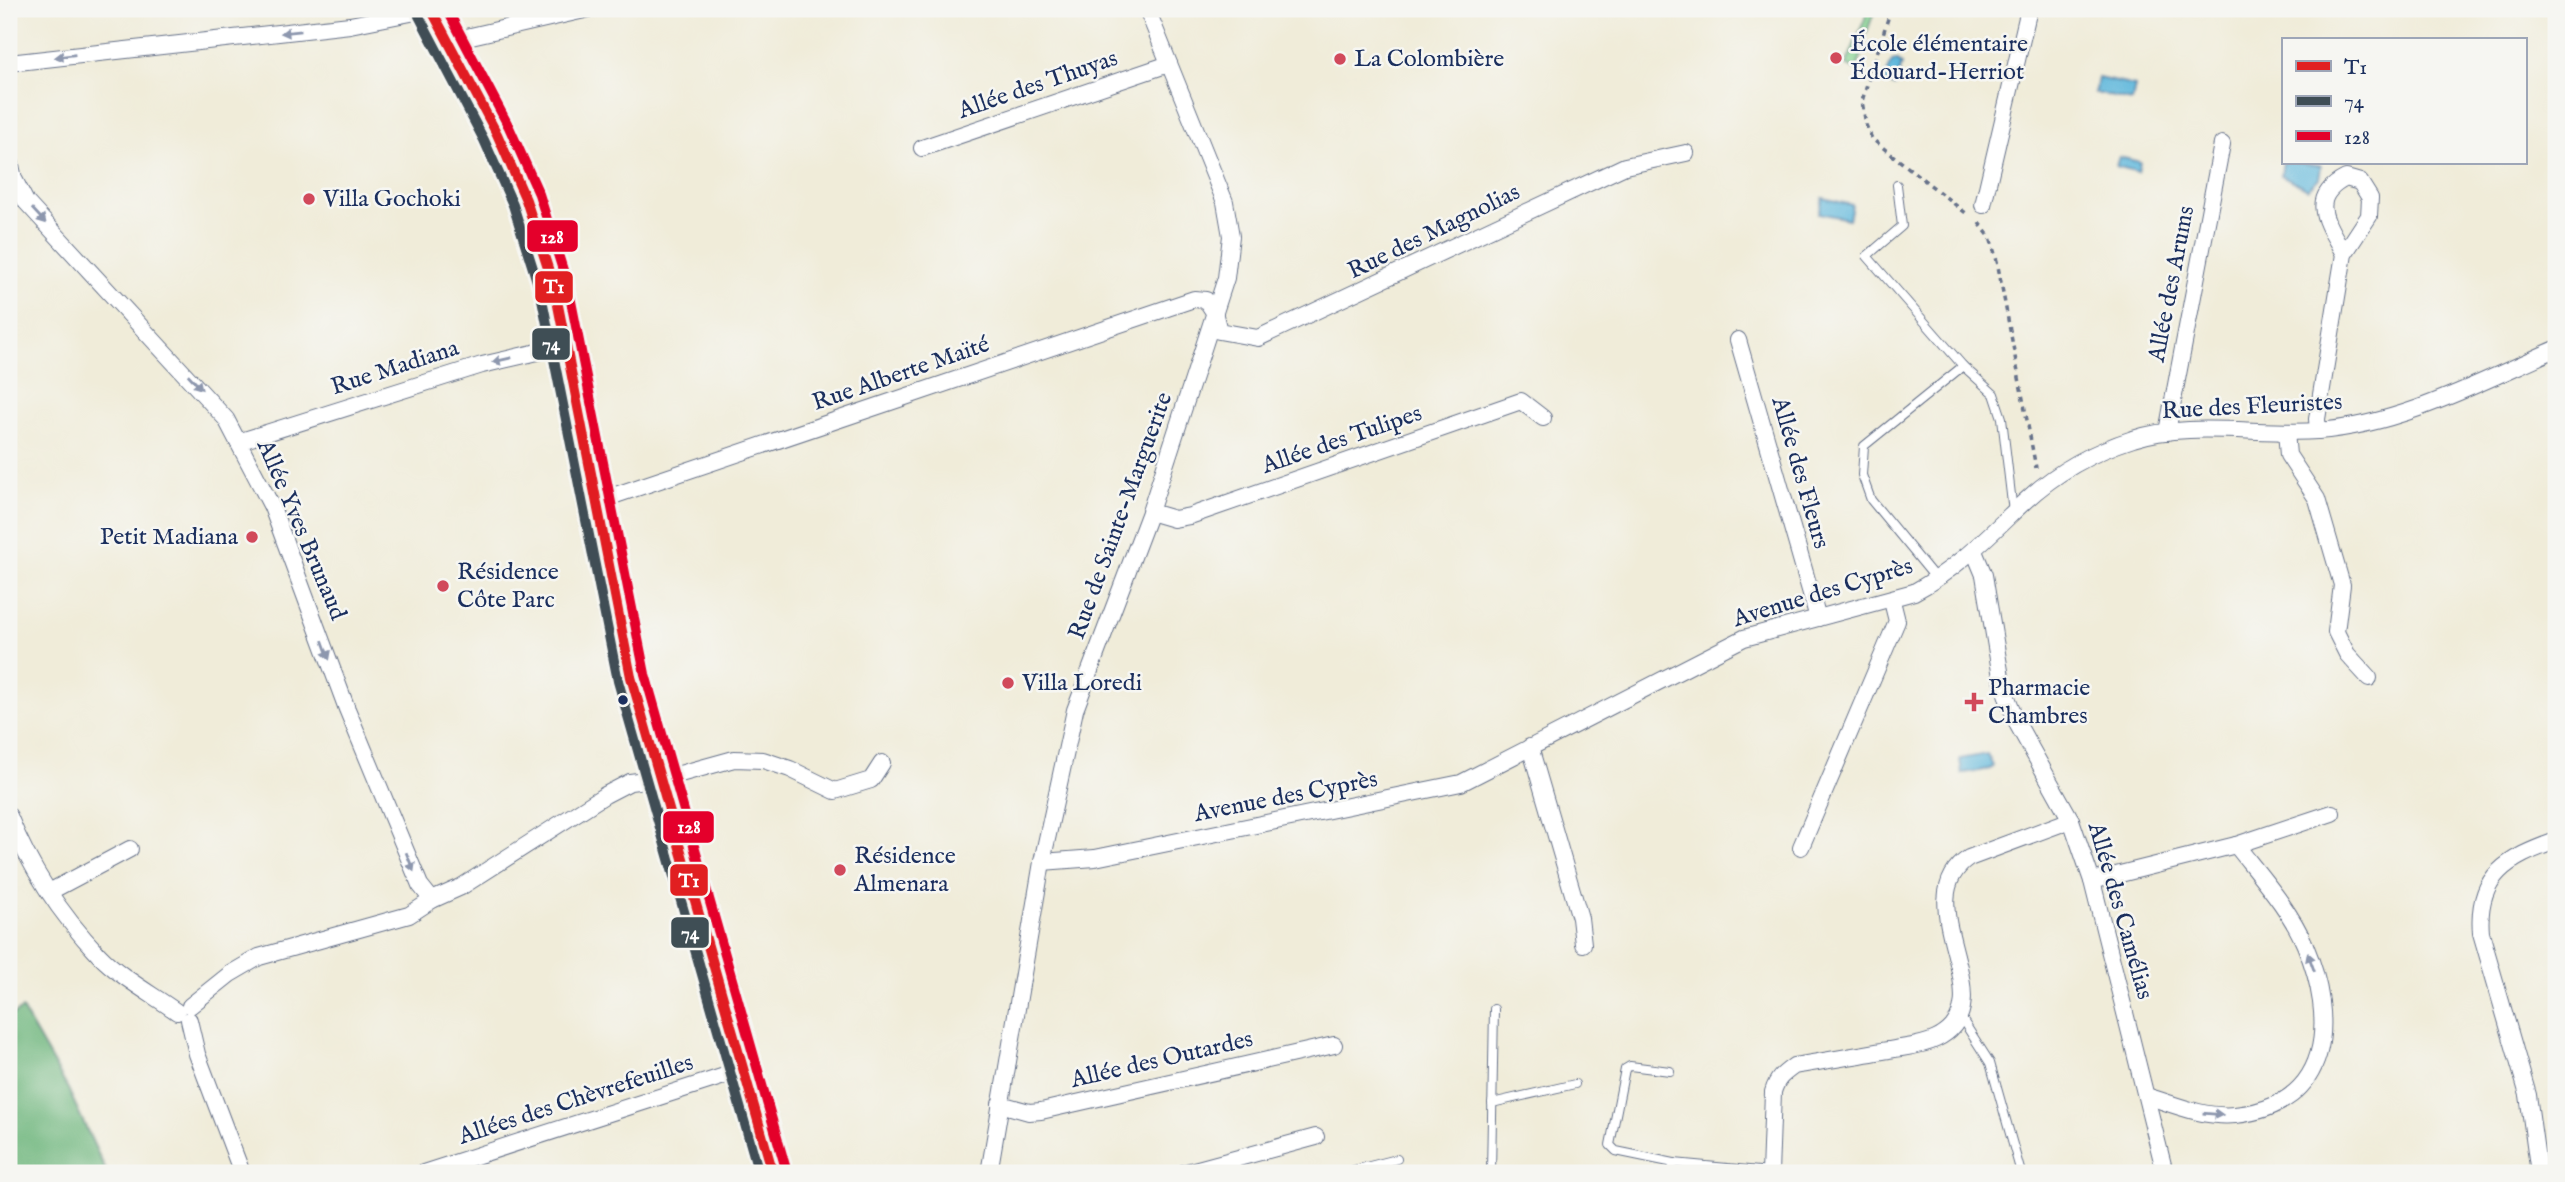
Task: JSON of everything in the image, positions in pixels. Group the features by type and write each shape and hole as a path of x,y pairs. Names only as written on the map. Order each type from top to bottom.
{"main road":[{"path":"431,9 497,134 526,200 555,289 631,677 657,777 773,1173"}],"street":[{"path":"9,63 350,25 431,9"},
{"path":"449,41 589,9"},
{"name":"Rue de Sainte-Marguerite","path":"989,1173 1042,862 1075,710 1150,512 1226,278 1231,236 1225,202 1147,9"},
{"path":"1983,205 2029,9"},
{"name":"Allée des Thuyas","path":"922,148 1169,64"},
{"name":"Allée des Arums","path":"2167,432 2222,144"},
{"name":"Rue des Magnolias","path":"1214,313 1219,331 1258,338 1625,166 1686,153"},
{"name":"Allée Yves Brunaud","path":"9,156 26,202 205,393 226,419 272,507 347,709 420,885 432,900"},
{"path":"2318,431 2317,419 2344,254"},
{"name":"Rue Alberte Maïté","path":"598,501 1176,304 1194,299 1206,300 1214,313"},
{"name":"Allée des Fleurs","path":"1738,340 1818,618"},
{"name":"Rue Madiana","path":"238,442 482,365 568,345"},
{"name":"Rue des Fleuristes","path":"1974,551 2045,485 2078,463 2136,437 2167,432 2318,431 2377,422 2413,410 2556,349"},
{"name":"Allée des Tulipes","path":"1150,512 1174,519 1190,516 1521,401 1544,418"},
{"path":"2286,432 2288,455 2317,499 2342,585 2336,632 2347,654 2369,678"},
{"name":"Avenue des Cyprès","path":"1042,862 1095,858 1440,790 1461,783 1744,638 1892,601 1937,580 1974,551"},
{"name":"Allée des Camélias","path":"1974,551 1984,575 2001,677 2008,700 2018,725 2071,820 2092,881 2165,1173"},
{"path":"1801,847 1897,621 1892,601"},
{"path":"1530,747 1580,918 1583,944"},
{"path":"185,1013 230,974 259,957 409,915 432,900 461,887 605,795 630,782 734,760 763,760 790,769 835,791 871,780 882,763"},
{"path":"2092,881 2236,845 2332,813"},
{"path":"9,816 19,842 49,892 100,957 185,1013 197,1054 242,1173"},
{"path":"1770,1173 1773,1092 1777,1079 1784,1073 1794,1066 1926,1043 1950,1030 1960,1016 1963,990 1945,898 1955,868 1969,859 2071,820"},
{"path":"2539,1173 2528,1095 2481,933 2479,913 2488,887 2505,866 2521,854 2556,841"},
{"path":"2147,1097 2200,1113 2233,1115 2266,1108 2290,1095 2315,1069 2324,1032 2321,988 2304,943 2268,885 2236,845"},
{"path":"49,892 130,849"},
{"name":"Allée des Outardes","path":"1000,1104 1029,1112 1041,1111 1334,1045"},
{"name":"Allées des Chèvrefeuilles","path":"423,1173 743,1070"},
{"path":"1183,1173 1316,1137"}],"lane":[{"path":"1897,185 1902,226 1867,256 1963,366 1994,394 2002,418 2013,514"},
{"path":"1937,580 1871,500 1862,475 1864,446 1963,366"},
{"path":"1476,1173 1491,1172 1494,1009"},
{"path":"1960,1016 1990,1063 2021,1173"},
{"path":"1671,1071 1630,1066 1625,1069 1610,1145 1616,1151 1674,1163 1770,1173"},
{"path":"1492,1103 1575,1084"},
{"path":"1355,1173 1354,1170 1361,1167 1397,1159"},
{"path":"1671,1173 1674,1163"}],"path":[{"path":"1891,9 1862,101 1866,125 1872,139 1984,227 1990,237 2037,473"}],"green space":[{"path":"1869,9 1875,9 1856,70 1846,65"},
{"path":"22,1009 68,1089 107,1173 9,1173 9,1017"}],"water":[{"path":"1897,60 1902,65 1895,86 1884,82 1892,61"},
{"path":"2098,78 2135,86 2132,101 2095,93"},
{"path":"2119,157 2140,162 2138,172 2116,166"},
{"path":"2283,164 2321,166 2319,178 2308,189 2281,175"},
{"path":"1823,198 1852,205 1849,219 1819,213"},
{"path":"1987,754 1993,766 1990,769 1962,773 1960,759"}],"transit line":[{"name":"T1","path":"431,9 497,134 526,200 555,290 631,677 773,1173"},
{"name":"128","path":"447,9 509,127 539,194 568,286 645,674 786,1169"},
{"name":"74","path":"419,16 484,140 513,205 541,294 618,681 759,1173"}],"place":[{"name":"École élémentaire Édouard-Herriot","path":"1836,58"},
{"name":"La Colombière","path":"1340,59"},
{"name":"Villa Gochoki","path":"309,199"},
{"name":"Petit Madiana","path":"252,537"},
{"name":"Résidence Côte Parc","path":"443,586"},
{"name":"Villa Loredi","path":"1008,683"},
{"name":"Pharmacie Chambres","path":"1974,702"},
{"name":"Résidence Almenara","path":"840,870"}]}
